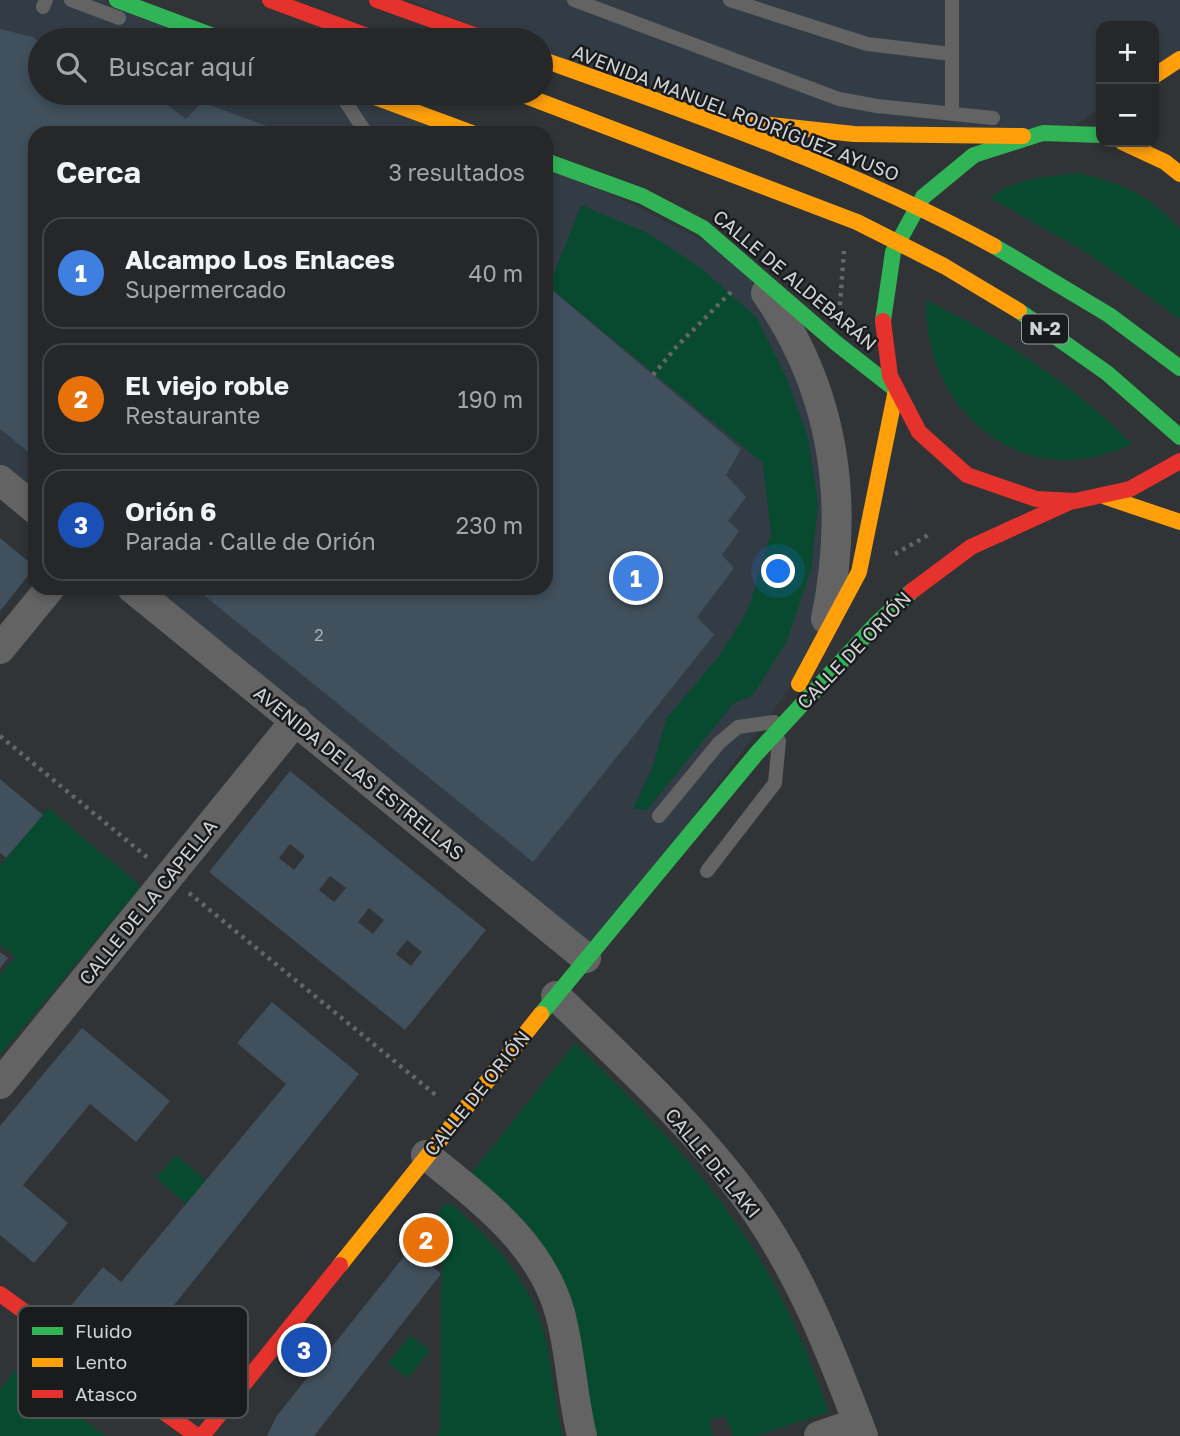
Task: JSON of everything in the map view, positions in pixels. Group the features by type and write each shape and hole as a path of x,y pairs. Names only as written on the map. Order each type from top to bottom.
{"main road":[{"path":"117,0 193,28"},
{"path":"270,0 346,28"},
{"path":"377,0 455,28"},
{"path":"1159,73 1180,59"},
{"name":"AVENIDA MANUEL RODRÍGUEZ AYUSO","path":"553,63 675,107 916,206 1046,274 1180,368"},
{"path":"397,105 453,126"},
{"name":"N-2","path":"550,105 848,219 946,267 1054,335 1100,368 1180,437"},
{"path":"675,107 813,132 1023,136 1066,132 1096,135"},
{"path":"1066,132 1090,117"},
{"path":"1023,136 982,151 946,174 916,206 896,241 886,270 880,310 886,361 905,410 932,445 967,473 1007,492 1050,501 1106,497 1138,487 1180,461"},
{"path":"1133,147 1166,162 1180,174"},
{"name":"CALLE DE ALDEBARÁN","path":"553,164 679,213 896,390"},
{"name":"CALLE DE ORIÓN","path":"248,1375 586,958 757,753 777,725 859,572 896,390"},
{"path":"1106,497 1180,522"},
{"name":"CALLE DE ORIÓN","path":"777,725 876,624 950,561 986,540 1072,501"},
{"path":"0,1294 18,1307"},
{"path":"174,1418 199,1436"},
{"name":"CALLE DE ORIÓN","path":"199,1436 214,1418"}],"street":[{"name":"CALLE DE ORIÓN","path":"748,267 791,333 820,397 831,439 836,477 834,578 819,650"},
{"path":"0,480 28,503"},
{"path":"0,649 44,595"},
{"name":"AVENIDA DE LAS ESTRELLAS","path":"141,595 586,958"},
{"name":"CALLE DE LA CAPELLA","path":"0,1084 296,720"},
{"name":"CALLE DE LAKI","path":"556,996 688,1129 743,1193 769,1231 812,1310 831,1351 860,1430"},
{"path":"426,1155 494,1212 535,1256 560,1314 582,1436"},
{"path":"819,1436 860,1430"}],"lane":[{"path":"71,0 130,22"},
{"path":"730,0 867,44 951,54"},
{"path":"952,0 952,113"},
{"path":"577,1 839,99 877,106 1001,119 1045,133"},
{"path":"348,105 361,126"},
{"path":"659,816 719,743 737,727 777,725 779,769 775,783 707,871"}],"path":[{"path":"839,314 844,246"},
{"path":"653,375 748,267"},
{"path":"0,736 459,1115"}],"shaded area":[{"path":"0,0 117,0 192,28 28,28 28,105 396,105 453,126 28,126 28,502 0,480"},
{"path":"408,0 1180,0 1180,57 1159,71 1159,21 1096,21 1096,111 1067,131 789,128 553,56 553,28 479,28"},
{"path":"553,165 744,261 831,439 819,650 586,958 142,595 553,595"}],"green space":[{"path":"1079,173 1109,181 1135,193 1159,208 1180,230 1180,319 1086,252 990,198 1021,182"},
{"path":"581,205 648,233 701,268 757,318 787,379 808,438 818,504 811,570 786,643 752,696 734,703 647,810 633,809 653,766 666,719 719,656 748,610 771,534 763,463 553,290 553,277"},
{"path":"926,300 981,329 1035,363 1110,422 1132,444 1092,457 1054,459 1019,451 988,434 962,409 942,377 930,341"},
{"path":"48,808 141,886 0,1055 0,975 15,957 0,944 0,866"},
{"path":"575,1043 680,1152 728,1211 787,1308 829,1412 756,1436 733,1436 725,1416 709,1420 713,1436 590,1436 576,1350 466,1180"},
{"path":"176,1155 206,1180 186,1204 156,1178"},
{"path":"445,1204 451,1204 498,1250 523,1284 533,1303 547,1345 562,1436 435,1436 440,1431 443,1249 426,1229"},
{"path":"410,1335 430,1350 408,1378 388,1363"},
{"path":"15,1370 18,1372 18,1418 81,1418 106,1436 0,1436 0,1390"}],"building":[{"path":"0,29 28,36 28,105 168,105 186,119 199,105 210,105 267,126 28,126 28,451 0,429"},
{"path":"553,291 741,449 726,475 746,497 728,521 739,531 722,555 734,568 697,617 714,635 533,862 204,595 553,595"},
{"path":"0,538 28,561 28,576 0,611"},
{"path":"290,771 486,930 405,1030 209,872","holes":["290,844 305,856 294,870 279,858","330,876 346,888 334,902 319,890","369,908 384,920 373,934 358,922","407,940 422,952 411,966 396,954"]},
{"path":"0,779 43,815 6,858 0,853"},
{"path":"0,952 8,958 0,968"},
{"path":"272,1002 359,1074 173,1306 71,1306 103,1267 121,1282 286,1084 237,1043"},
{"path":"82,1028 170,1101 136,1142 90,1104 23,1185 68,1223 34,1263 0,1235 0,1126"},
{"path":"426,1229 443,1249 430,1264 441,1274 314,1436 267,1436 276,1417"}],"traffic: fast":[{"path":"117,0 192,28"},
{"path":"883,321 893,252 923,197 974,155 1043,133 1096,135"},
{"path":"553,164 642,196 703,228 836,343 896,390"},
{"path":"994,246 1109,315 1180,368"},
{"path":"1019,311 1107,373 1180,437"},
{"path":"541,1014 757,753 876,624 912,591"}],"traffic: slow":[{"path":"1159,73 1180,59"},
{"path":"553,63 828,167 994,246"},
{"path":"396,105 453,126"},
{"path":"550,105 857,222 944,266 1019,311"},
{"path":"753,123 854,134 1023,136"},
{"path":"1133,147 1165,162 1180,174"},
{"path":"799,684 859,572 896,390"},
{"path":"1106,497 1180,522"},
{"path":"340,1265 541,1014"}],"traffic: jam":[{"path":"270,0 346,28"},
{"path":"377,0 455,28"},
{"path":"883,321 890,376 919,432 967,475 1036,499 1075,501 1130,489 1180,461"},
{"path":"912,591 971,547 1072,501"},
{"path":"248,1379 340,1265"},
{"path":"0,1294 18,1307"},
{"path":"172,1418 197,1436"},
{"path":"202,1436 217,1418"}],"place":[{"name":"Alcampo Los Enlaces","path":"636,578"},
{"name":"El viejo roble","path":"426,1240"},
{"name":"Orión 6","path":"304,1350"}]}
